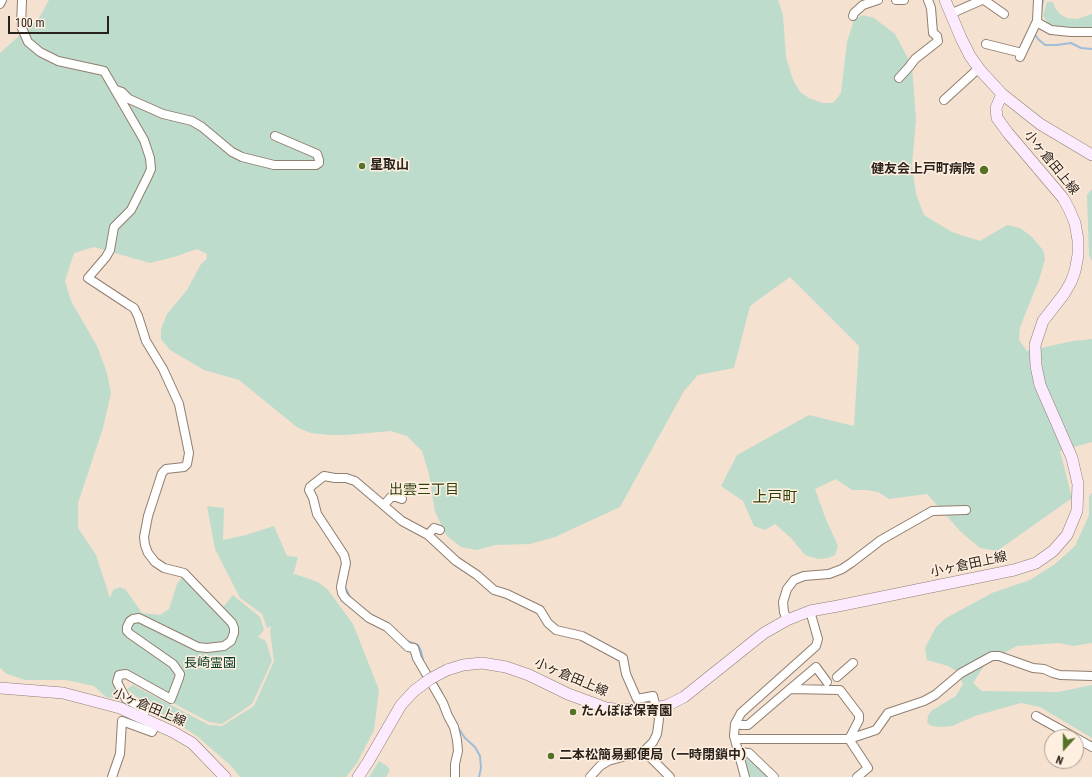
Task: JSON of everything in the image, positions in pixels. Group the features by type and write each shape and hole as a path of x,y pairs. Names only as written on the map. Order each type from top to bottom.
{"main road":[{"path":"945,0 965,46 979,68 1002,94 1040,124 1092,155"},
{"name":"小ヶ倉田上線","path":"358,777 401,705 414,691 430,679 447,670 463,665 482,663 506,667 568,694 606,708 623,710 656,708 668,705 684,697 764,633 787,620 810,611 1014,570 1036,563 1053,550 1067,535 1077,512 1078,484 1076,471 1062,434 1040,385 1036,366 1035,345 1043,322 1064,294 1075,271 1078,255 1077,231 1069,209 1063,198 997,118 996,108 1002,94"},
{"name":"小ヶ倉田上線","path":"0,688 63,693 120,708 173,732 192,743 225,777"}],"street":[{"path":"0,4 2,0"},
{"path":"22,0 21,26 28,42 40,52 58,61 104,71 144,140 150,158 151,169 131,210 114,227 110,250 106,257 88,278 134,308 146,341 163,369 178,404 189,452 187,464 184,467 166,469 162,473 148,516 144,537 148,553 155,562 164,568 184,572 232,623 234,633 231,641 224,646 215,648 198,648 139,618 130,621 127,631 173,664 180,674 171,699 126,674 119,675 117,682 126,699 144,709 144,719"},
{"path":"853,16 862,2 878,0"},
{"path":"896,0 904,0"},
{"path":"899,78 915,59 938,41 937,36 933,33 931,8 928,0"},
{"path":"950,14 983,0 1004,14"},
{"path":"986,44 1021,55 1037,21 1038,0"},
{"path":"1037,21 1051,30 1092,32"},
{"path":"944,100 979,68"},
{"path":"115,90 122,92 129,99 163,114 192,120 226,148 242,157 274,165 316,165 319,163 317,154 275,136"},
{"path":"455,777 455,764 458,751 454,727 448,716 444,702 417,658 414,648 408,647 387,627 369,618 345,598 342,593 341,587 346,563 344,555 317,514 314,498 309,490 310,487 324,476 346,478 359,483 402,521 428,535 456,560 478,575 494,590 508,594 540,610 548,623 556,630 582,636 623,658 626,674 637,699 653,696 658,719 657,734 653,742 644,750 608,761 600,766 590,777"},
{"path":"384,505 391,497 402,499"},
{"path":"787,620 783,602 787,589 794,580 804,576 824,575 842,569 881,540 932,511 966,510"},
{"path":"428,535 434,528 440,530"},
{"path":"745,777 735,739 734,729 741,713 816,646 818,639 810,611"},
{"path":"735,739 849,739 876,730 888,714 924,701 934,695 961,673 992,656 999,656 1033,668 1044,669 1060,675 1092,676"},
{"path":"837,677 853,663"},
{"path":"736,724 742,726 748,725 816,667 827,682"},
{"path":"790,689 840,690 859,715 859,720 849,739"},
{"path":"1036,716 1059,729"},
{"path":"112,777 120,754 122,721 152,732 156,724"},
{"path":"849,739 868,768 857,777"},
{"path":"644,750 670,777"},
{"path":"738,752 749,753 774,777"}],"green space":[{"name":"長崎霊園","path":"49,0 778,0 783,15 786,57 793,80 800,92 809,98 823,103 833,103 841,93 847,42 854,20 863,15 874,18 895,34 912,66 916,120 912,165 916,194 924,215 952,232 980,241 1007,225 1020,228 1031,236 1043,250 1045,259 1039,280 1020,327 1019,340 1027,351 1073,341 1092,339 1092,442 1060,451 1072,498 997,551 980,548 961,532 927,494 889,499 878,492 852,490 836,479 815,489 825,517 838,546 835,555 828,558 818,559 805,555 791,538 775,524 765,530 754,526 743,501 721,486 737,455 809,415 854,426 859,346 790,277 750,306 734,368 698,375 684,391 620,507 555,537 530,544 495,545 477,550 461,547 447,536 435,512 429,474 422,451 407,436 391,431 346,435 311,433 298,428 239,380 204,370 170,350 161,339 161,329 167,314 187,290 201,264 206,260 207,254 197,249 150,263 94,247 74,253 65,281 71,301 97,346 107,373 111,393 103,428 78,503 78,528 96,555 110,598 113,590 120,587 126,590 142,613 160,615 169,609 177,584 183,576 216,612 224,606 233,595 260,617 264,630 258,637 266,641 272,661 252,704 222,724 209,722 124,677 120,695 115,698 106,697 94,686 66,680 25,680 7,674 0,668 0,53 39,18"},
{"path":"1047,2 1053,2 1055,8 1060,14 1067,18 1077,19 1092,14 1092,30 1061,29 1048,23 1043,16"},
{"path":"1092,189 1092,261 1089,255 1087,195"},
{"path":"1092,492 1092,643 1073,646 1059,643 1017,646 986,663 973,683 982,691 1058,692 1092,685 1092,738 1084,733 1084,729 1077,729 1040,707 1021,703 975,716 952,726 940,727 932,726 927,723 928,716 931,711 956,696 963,684 956,671 948,666 927,660 925,648 936,627 946,618 992,593 1030,580 1055,564 1075,546 1089,515 1089,497"},
{"path":"207,506 224,508 223,540 246,535 274,526 287,556 298,557 293,576 295,574 318,582 328,590 353,624 379,690 374,730 357,763 346,777 240,777 231,766 197,736 144,703 127,689 133,685 209,725 222,726 254,706 274,661 270,631 271,626 267,628 262,614 240,598 215,549"},
{"path":"743,756 748,757 768,777 750,777"},
{"path":"379,761 390,770 386,777 369,777"}],"waterway":[{"path":"1041,13 1043,0"},
{"path":"1034,33 1045,45 1071,43 1081,48 1092,49"},
{"path":"344,585 350,597"},
{"path":"389,625 397,631"},
{"path":"407,641 418,645 423,660"},
{"path":"435,681 442,693"},
{"path":"457,726 465,738 475,747 480,756 481,768 479,777"}],"place":[{"name":"星取山","path":"362,166"},
{"name":"健友会上戸町病院","path":"984,170"},
{"name":"たんぽぽ保育園","path":"573,712"},
{"name":"二本松簡易郵便局（一時閉鎖中）","path":"551,756"}],"district":[{"name":"出雲三丁目","path":"424,490"},
{"name":"上戸町","path":"775,498"}]}
